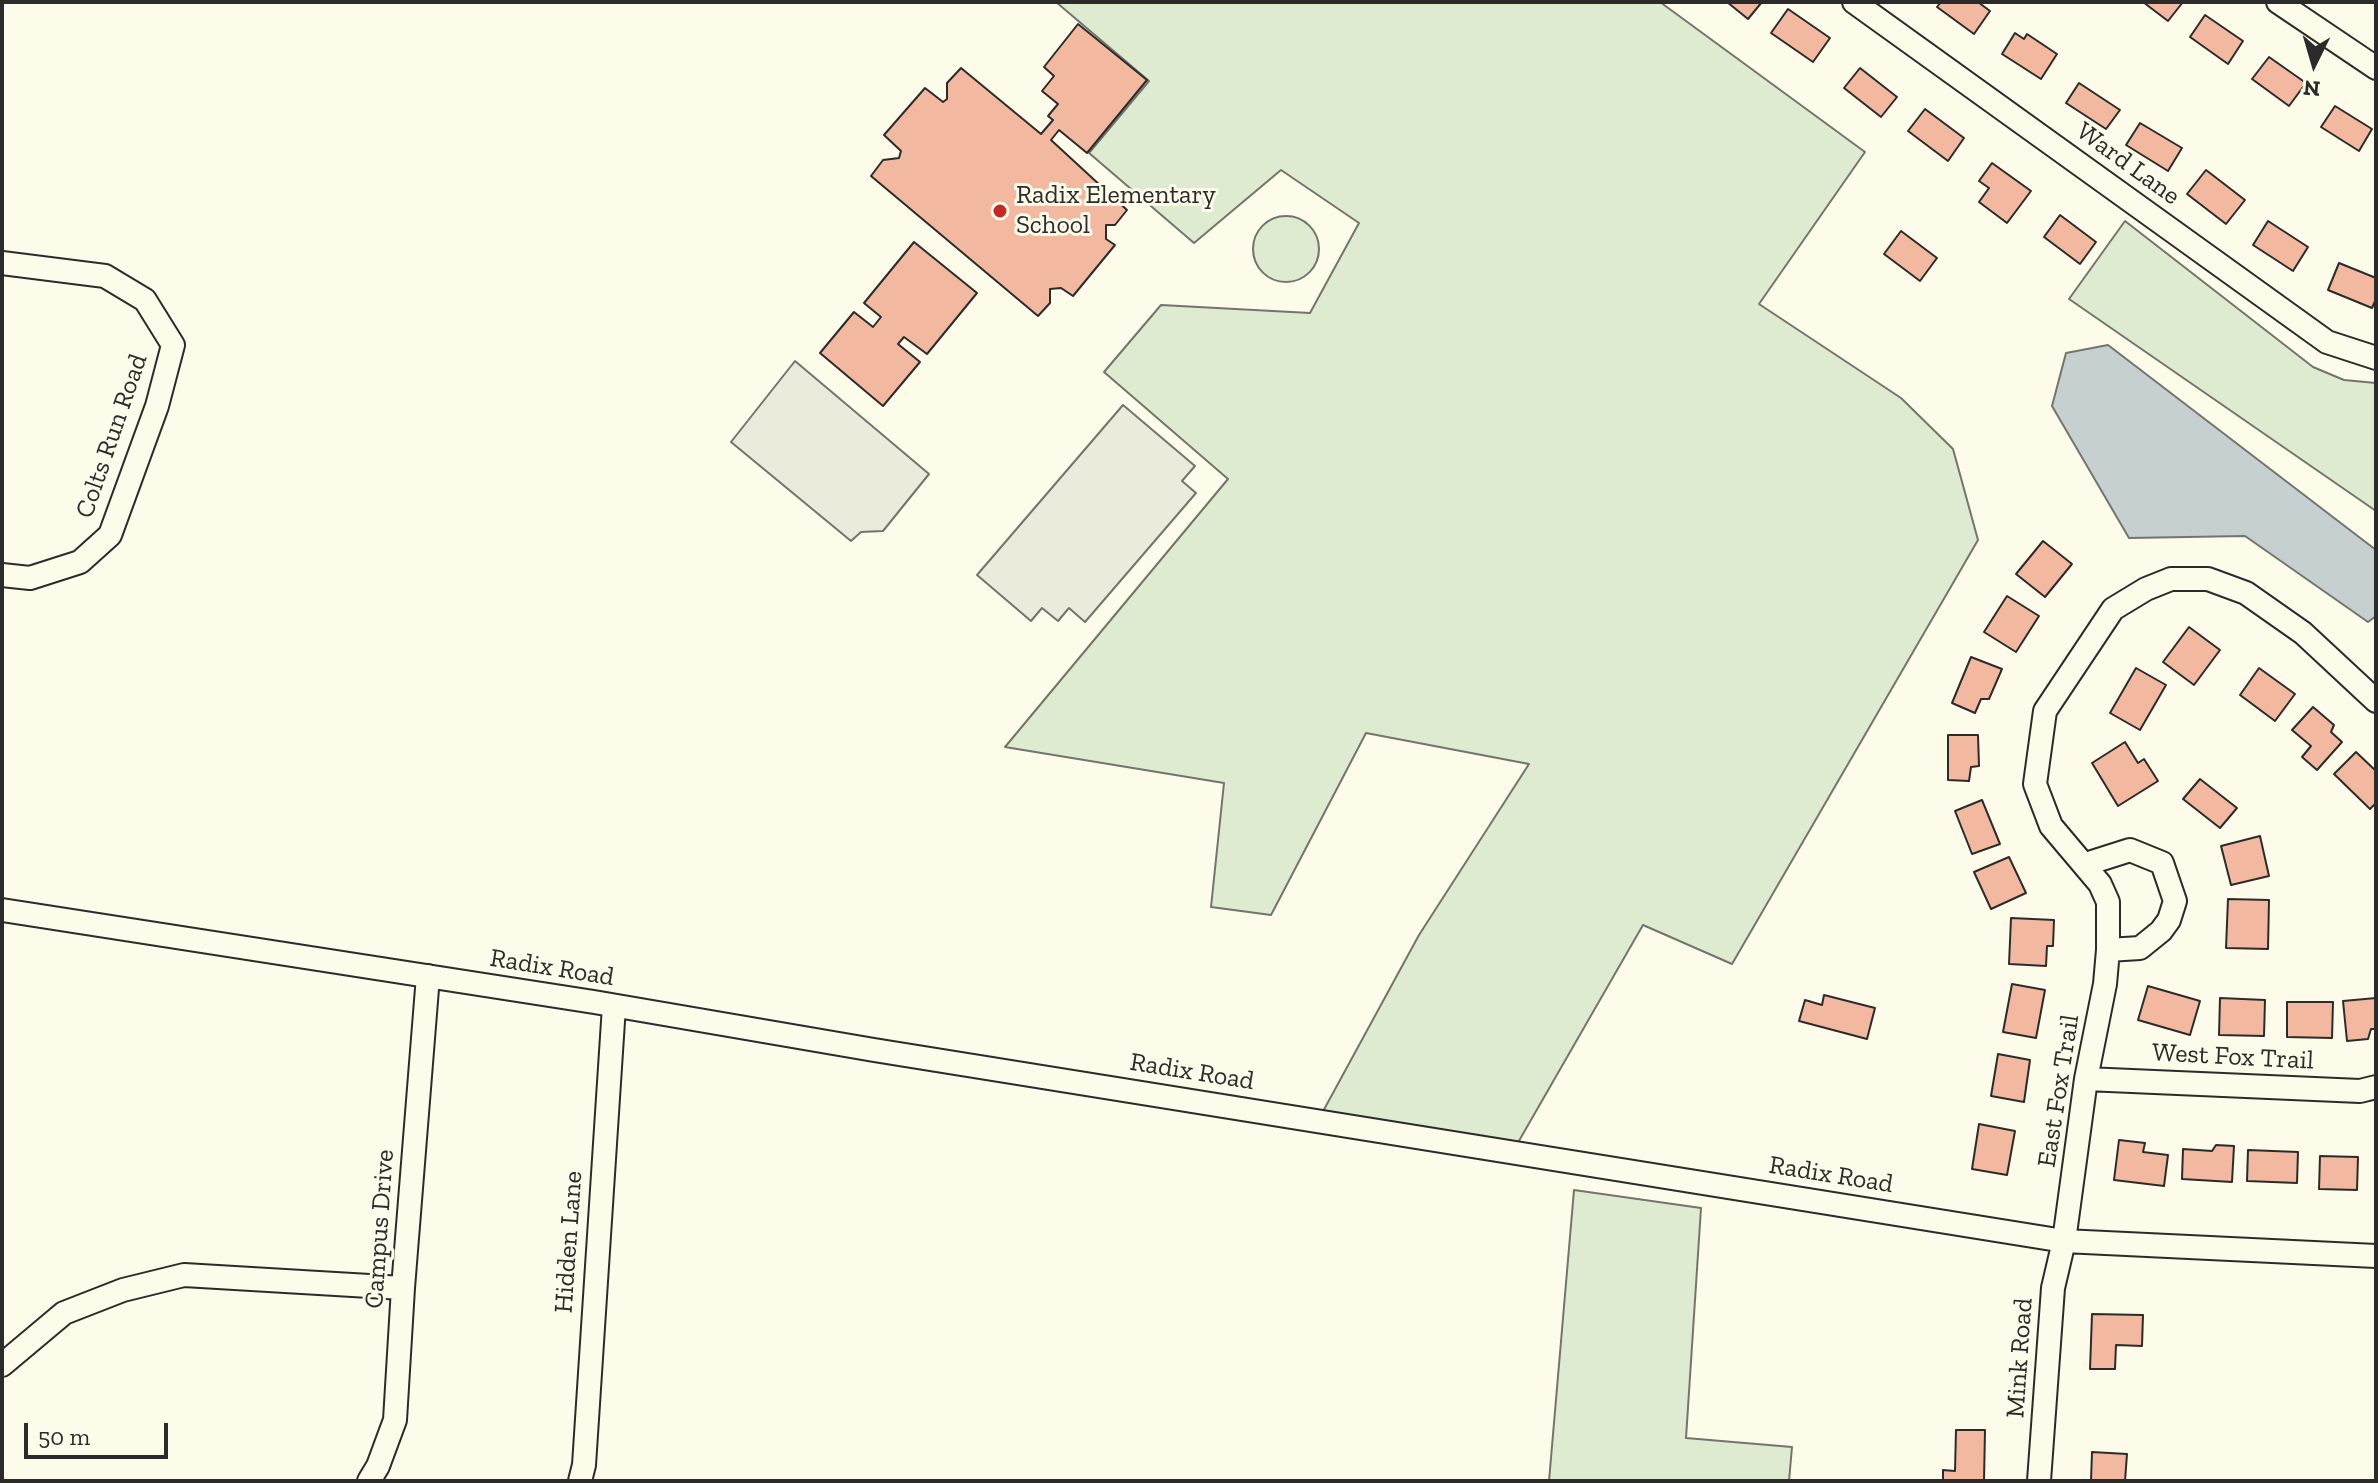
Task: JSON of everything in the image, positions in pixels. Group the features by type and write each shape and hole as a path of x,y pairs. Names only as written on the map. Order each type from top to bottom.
{"street":[{"name":"Ward Lane","path":"1854,2 2327,342 2376,358"},
{"path":"2278,2 2376,68"},
{"name":"Colts Run Road","path":"2,263 105,276 145,300 173,345 157,406 110,535 80,562 30,578 2,575"},
{"name":"East Fox Trail","path":"2064,1241 2086,1079 2105,984 2108,902 2086,864 2051,826 2035,784 2045,711 2113,609 2146,589 2171,579 2208,579 2246,593 2303,633 2376,701"},
{"path":"2086,864 2130,850 2162,863 2175,901 2169,920 2161,931 2140,948 2108,950"},
{"name":"Radix Road","path":"2,910 2064,1241 2376,1256"},
{"name":"Campus Drive","path":"369,1481 395,1420 428,976"},
{"name":"Hidden Lane","path":"580,1481 584,1465 614,1006"},
{"name":"West Fox Trail","path":"2086,1079 2360,1091 2376,1087"},
{"name":"Mink Road","path":"2039,1481 2052,1303 2064,1241"},
{"path":"2,1365 64,1313 123,1290 184,1275 403,1288"}],"green space":[{"path":"1056,2 1660,2 1865,152 1759,304 1901,398 1953,449 1978,540 1732,964 1643,925 1516,1146 1321,1115 1419,935 1529,764 1366,733 1271,915 1211,907 1224,783 1005,747 1228,479 1104,372 1161,305 1310,313 1359,223 1281,170 1194,243 1089,153 1149,81"},
{"path":"1279,216 1293,216 1305,221 1314,230 1319,249 1317,262 1310,273 1293,282 1279,282 1267,277 1258,268 1253,256 1253,242 1258,230 1267,221"},
{"path":"2125,221 2313,367 2344,380 2376,383 2376,511 2069,299"},
{"path":"1574,1190 1701,1208 1686,1438 1792,1447 1789,1481 1549,1481"}],"shaded area":[{"path":"2108,345 2376,550 2376,616 2368,622 2245,536 2129,538 2052,406 2066,353"},
{"path":"795,361 929,474 883,531 861,532 851,541 731,442"},
{"path":"1123,405 1195,466 1182,481 1196,493 1085,622 1069,608 1058,621 1042,608 1031,621 977,575"}],"building":[{"path":"1727,2 1762,2 1748,19"},
{"path":"1941,2 1978,2 1990,11 1974,34 1937,7"},
{"path":"2143,2 2183,2 2168,21"},
{"path":"1788,9 1830,38 1813,62 1771,33"},
{"path":"2205,15 2243,41 2228,64 2190,37"},
{"path":"1078,24 1147,80 1087,153 1059,130 1051,140 1127,210 1115,225 1106,225 1106,239 1115,245 1073,296 1061,288 1050,289 1050,303 1038,316 871,176 883,160 899,158 901,151 884,135 925,88 943,102 947,99 947,83 961,68 1041,134 1053,120 1048,116 1058,104 1042,91 1054,76 1044,67"},
{"path":"2015,33 2024,39 2027,34 2057,54 2041,79 2002,54"},
{"path":"2269,57 2306,83 2289,106 2252,79"},
{"path":"1860,68 1897,97 1881,117 1844,88"},
{"path":"2079,83 2120,110 2106,129 2066,103"},
{"path":"2335,106 2372,129 2359,151 2321,127"},
{"path":"1925,109 1964,138 1948,161 1908,131"},
{"path":"2140,123 2182,148 2168,171 2126,145"},
{"path":"1992,163 2031,191 2007,223 1979,202 1989,188 1979,181"},
{"path":"2206,170 2245,200 2226,224 2187,194"},
{"path":"2060,215 2096,242 2080,264 2044,237"},
{"path":"2268,221 2308,247 2293,271 2253,245"},
{"path":"1901,231 1937,258 1920,281 1884,254"},
{"path":"914,242 977,293 927,354 904,337 898,344 920,362 883,406 820,353 854,312 873,327 881,317 864,303"},
{"path":"2339,263 2376,278 2376,299 2372,308 2328,290"},
{"path":"2043,541 2072,564 2045,597 2016,574"},
{"path":"2007,596 2039,616 2016,652 1984,632"},
{"path":"2189,627 2220,650 2194,685 2163,662"},
{"path":"1971,657 2002,669 1989,699 1981,699 1975,713 1952,703"},
{"path":"2136,668 2166,685 2140,730 2110,713"},
{"path":"2259,668 2295,694 2275,721 2240,695"},
{"path":"2313,707 2334,725 2331,732 2342,742 2317,770 2302,757 2311,746 2292,730"},
{"path":"1948,735 1978,735 1979,766 1971,767 1969,781 1948,780"},
{"path":"2125,742 2138,763 2144,759 2158,781 2118,806 2092,763"},
{"path":"2356,752 2376,771 2376,803 2370,809 2334,774"},
{"path":"2200,779 2237,808 2220,828 2183,799"},
{"path":"1982,800 2000,844 1972,854 1955,811"},
{"path":"2260,836 2269,876 2231,885 2221,846"},
{"path":"2009,857 2026,893 1991,909 1974,872"},
{"path":"2228,899 2269,900 2268,949 2226,948"},
{"path":"2011,918 2054,920 2053,946 2047,946 2046,966 2009,964"},
{"path":"2012,984 2045,990 2036,1038 2003,1032"},
{"path":"2148,986 2200,1001 2190,1035 2138,1020"},
{"path":"1824,995 1875,1008 1867,1039 1799,1021 1805,1000 1822,1005"},
{"path":"2220,998 2265,1000 2264,1036 2219,1035"},
{"path":"2376,998 2376,1029 2371,1029 2368,1039 2347,1041 2343,1001"},
{"path":"2287,1002 2333,1002 2332,1038 2287,1037"},
{"path":"1998,1054 2030,1060 2024,1102 1991,1096"},
{"path":"1979,1124 2015,1131 2007,1175 1972,1169"},
{"path":"2119,1140 2145,1143 2143,1152 2168,1155 2164,1186 2114,1180"},
{"path":"2216,1145 2234,1146 2232,1182 2182,1179 2183,1149 2212,1151"},
{"path":"2248,1150 2298,1152 2297,1183 2247,1181"},
{"path":"2320,1156 2358,1157 2357,1190 2319,1189"},
{"path":"2092,1314 2143,1315 2142,1346 2116,1345 2115,1369 2090,1369"},
{"path":"1956,1430 1985,1430 1984,1481 1943,1481 1943,1470 1955,1471"},
{"path":"2092,1452 2127,1454 2125,1481 2091,1481"}],"place":[{"name":"Radix Elementary School","path":"1000,211"}]}
